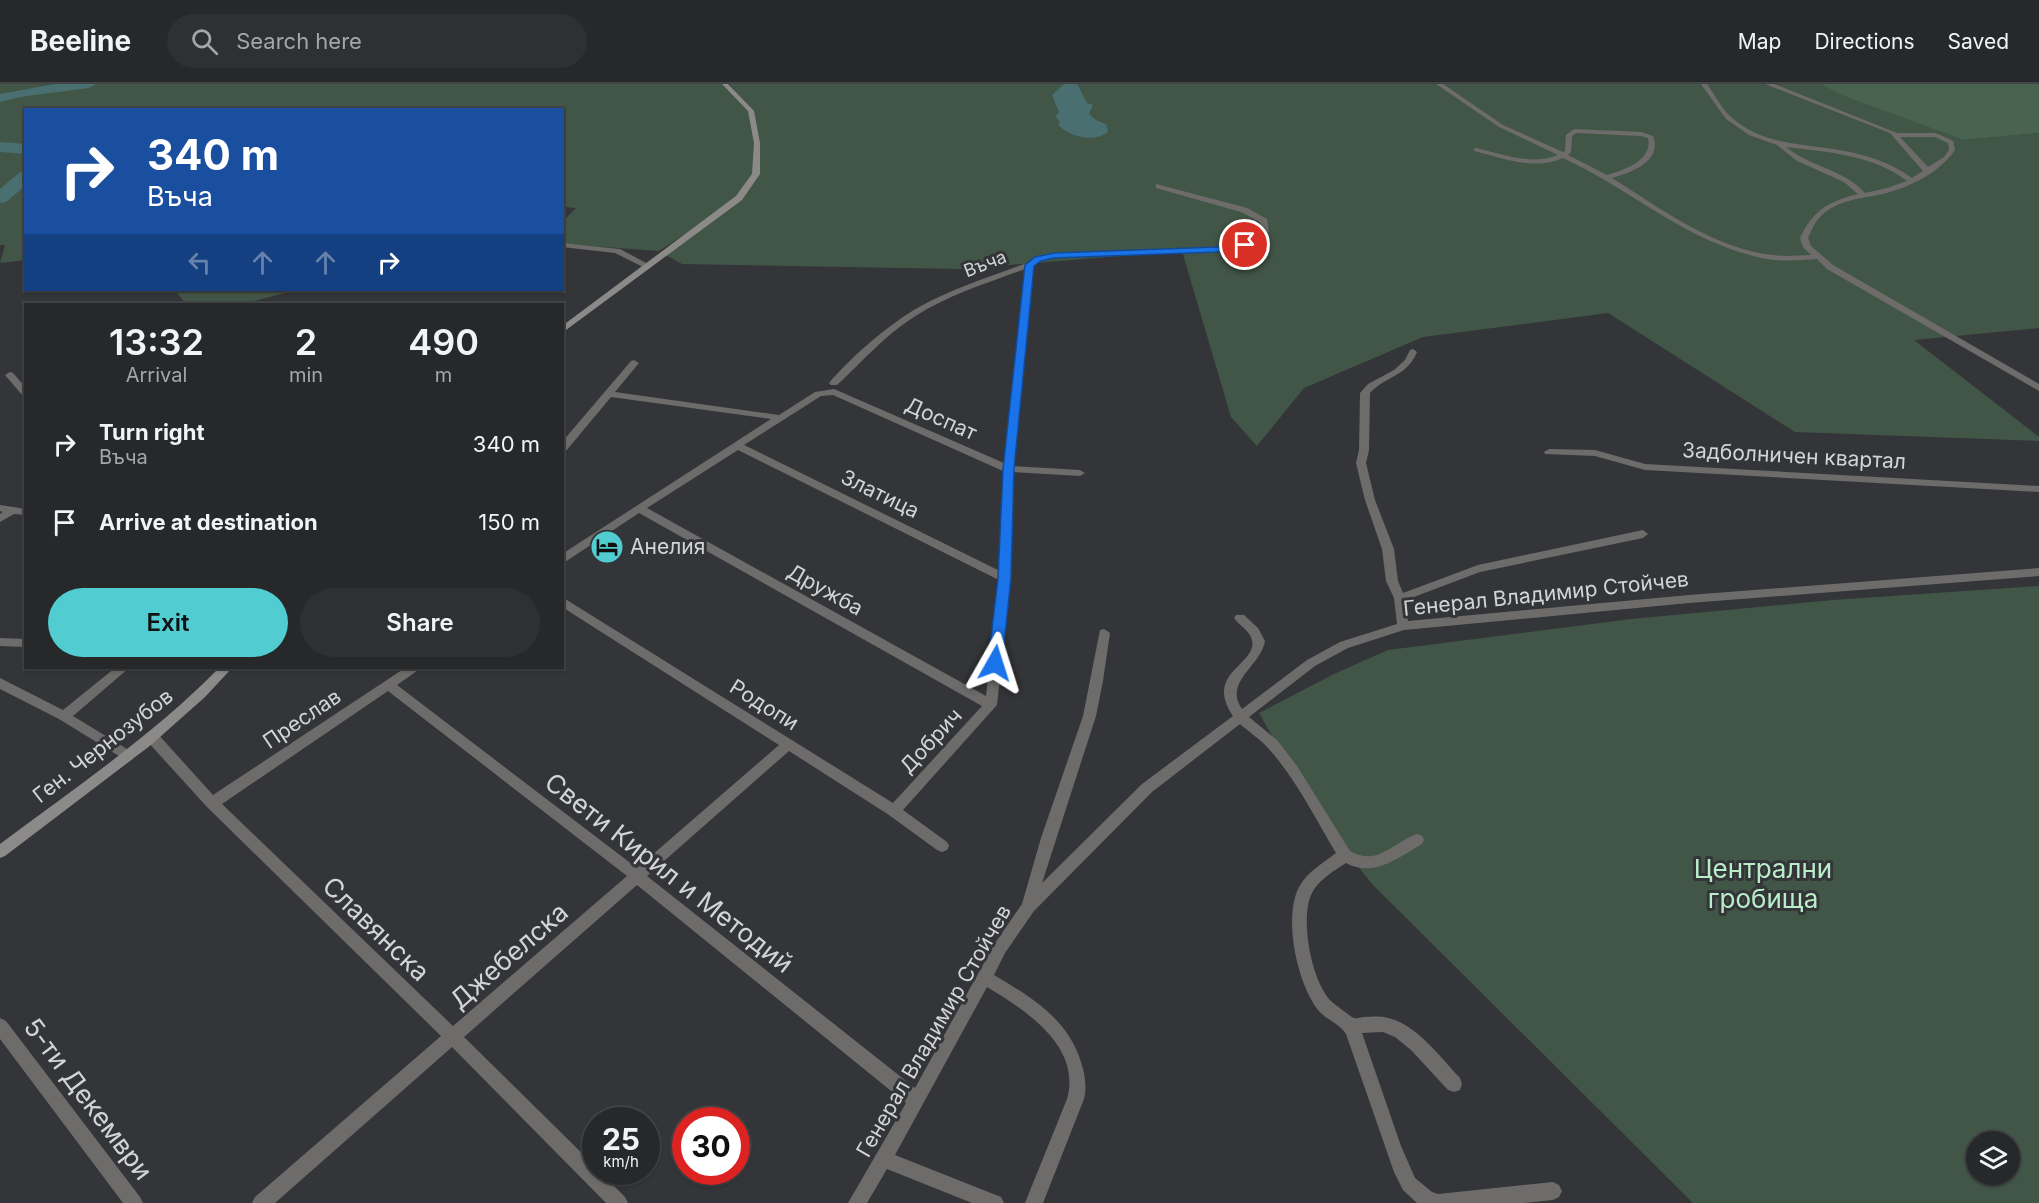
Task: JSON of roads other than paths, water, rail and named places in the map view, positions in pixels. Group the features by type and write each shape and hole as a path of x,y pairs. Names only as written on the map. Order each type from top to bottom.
{"street":[{"path":"564,329 739,198 756,174 757,148 754,119 746,105 725,84"},
{"path":"1439,84 1501,126 1564,154 1608,177 1670,218 1713,241 1735,249 1775,258 1817,257"},
{"path":"1704,84 1737,126 1779,144 1828,150 1881,163 1913,182"},
{"path":"1768,84 1862,119 1895,135 1936,135 1951,142 1952,150 1946,158 1913,182 1883,192 1832,203 1813,219 1804,238 1807,247 1817,257 1854,282 2039,388"},
{"path":"1476,150 1537,162 1553,161 1569,148 1569,135 1574,131 1650,136 1654,144 1653,151 1647,157 1621,174 1608,177"},
{"path":"1895,135 1927,171"},
{"path":"1779,144 1796,159 1845,180 1863,195"},
{"name":"Въча","path":"834,383 886,334 912,315 963,290 1029,265 1038,258 1227,249 1254,242 1265,231 1264,221 1244,210 1159,186"},
{"path":"564,245 617,251 648,266"},
{"name":"Добрич","path":"894,811 991,705 1005,578 1008,469 1029,265"},
{"path":"1403,626 1400,598 1392,581 1388,549 1370,500 1361,463 1364,450 1365,393 1371,386 1396,372 1409,361 1413,351"},
{"path":"564,447 634,363"},
{"path":"10,375 24,392"},
{"name":"Доспат","path":"782,418 818,394 834,392 1008,469 1080,473"},
{"path":"610,394 782,418"},
{"path":"564,559 639,508 782,418"},
{"name":"Златица","path":"738,446 1005,578"},
{"name":"Задболничен квартал","path":"1549,452 1595,453 1645,467 2039,489"},
{"path":"0,508 24,512"},
{"name":"Дружба","path":"639,508 991,705"},
{"path":"0,519 12,510"},
{"path":"1400,598 1478,569 1643,534"},
{"name":"Генерал Владимир Стойчев","path":"857,1203 917,1101 1000,948 1029,906 1147,788 1311,663 1344,645 1403,626 1689,599 2039,572"},
{"name":"Родопи","path":"564,602 894,811 942,846"},
{"path":"1240,618 1255,633 1260,643 1257,652 1235,678 1231,687 1232,702 1241,716 1272,745 1285,761 1346,855 1355,862 1365,865 1374,863 1417,840"},
{"path":"1029,906 1039,863 1087,725 1100,670 1104,633"},
{"path":"0,642 24,643"},
{"path":"64,716 122,669"},
{"name":"Ген. Чернозубов","path":"0,852 152,737 185,710 225,669"},
{"name":"Преслав","path":"212,803 412,669"},
{"path":"0,682 64,716 127,756"},
{"name":"Свети Кирил и Методий","path":"389,685 637,876 917,1101"},
{"name":"Славянска","path":"152,737 212,803 453,1037 618,1202"},
{"name":"Джебелска","path":"261,1203 789,744"},
{"path":"1346,855 1314,879 1305,891 1299,909 1299,923 1314,986 1324,1005 1351,1026 1403,1173 1417,1194 1438,1203 1553,1191"},
{"path":"985,978 1032,1006 1052,1025 1065,1042 1073,1065 1077,1093 1034,1203"},
{"path":"1351,1026 1376,1024 1392,1027 1406,1035 1454,1084"},
{"name":"5-ти Декември","path":"0,1026 134,1203"},
{"path":"883,1159 995,1203"}],"water":[{"path":"1064,84 1077,84 1087,103 1093,105 1089,114 1106,124 1108,132 1089,138 1069,133 1058,125 1060,121 1055,117 1059,112 1052,95"}],"waterway":[{"path":"0,98 20,93 89,84"},
{"path":"0,147 24,149"},
{"path":"0,198 24,178"}],"place":[{"name":"Анелия","path":"607,547"}],"park label":[{"name":"Централни гробища","path":"1763,884"}]}
